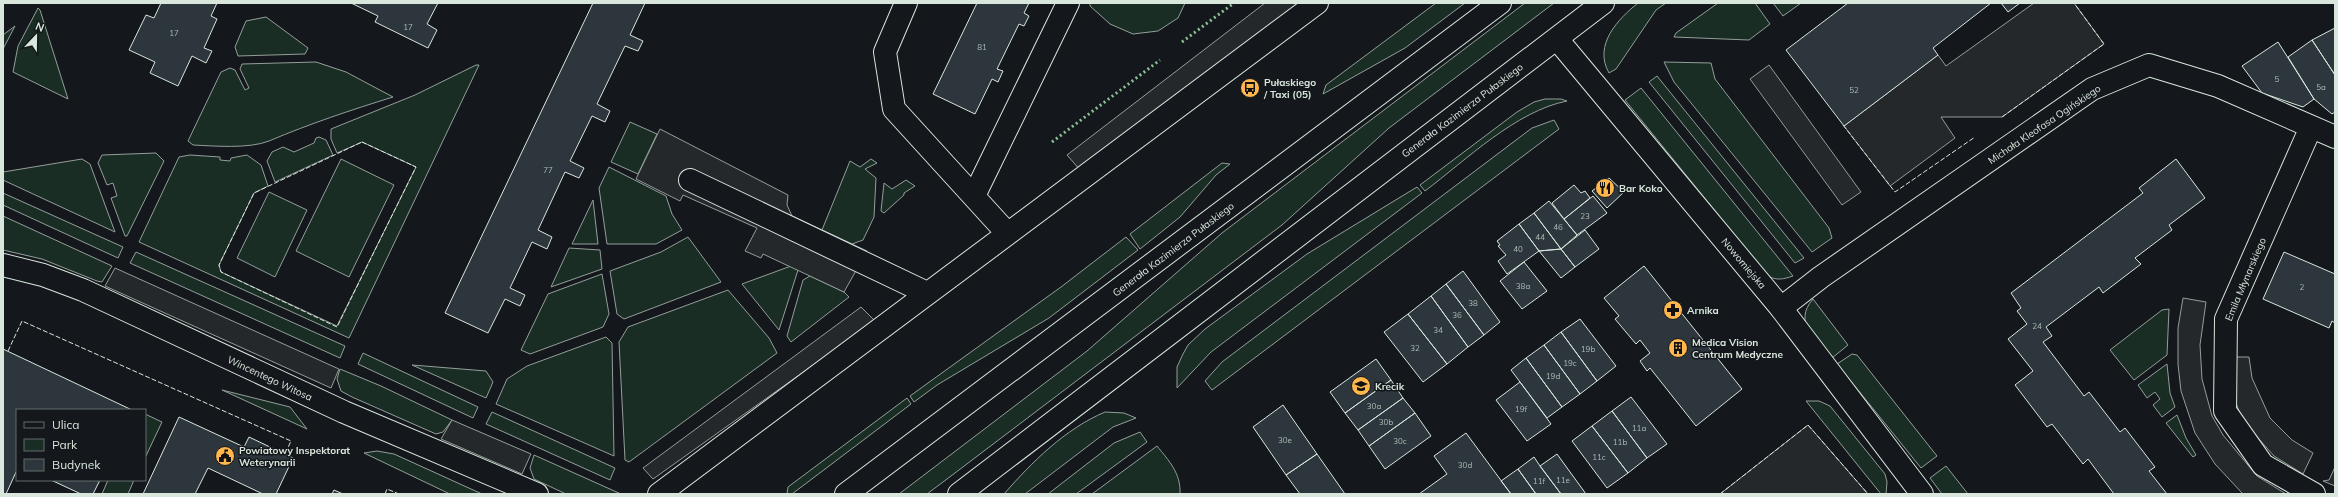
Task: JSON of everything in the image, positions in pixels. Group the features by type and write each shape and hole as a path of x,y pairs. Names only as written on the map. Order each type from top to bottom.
{"street":[{"path":"974,196 1068,3"},
{"path":"659,494 1317,3"},
{"name":"Generała Kazimierza Pułaskiego","path":"846,494 1500,3"},
{"name":"Generała Kazimierza Pułaskiego","path":"959,494 1603,3"},
{"path":"901,5 885,52 894,109 1007,233"},
{"name":"Nowomiejska","path":"1557,38 1781,308 1922,494"},
{"name":"Michała Kleofasa Ogińskiego","path":"1781,308 1821,277 2092,89 2148,65 2218,86 2335,137"},
{"name":"Emila Młynarskiego","path":"2311,127 2226,319 2225,411 2263,466 2314,494"},
{"path":"690,180 927,293"},
{"name":"Wincentego Witosa","path":"3,265 43,275 83,290 344,412 537,494"}],"green space":[{"path":"1090,3 1185,3 1178,18 1158,31 1133,34 1110,24 1090,6"},
{"path":"1436,3 1465,3 1405,48 1323,94 1326,85"},
{"path":"1525,3 1554,3 1389,128 1282,225 927,494 899,494 1087,351 1222,233"},
{"path":"1638,3 1666,3 1656,10 1616,69 1609,73 1605,63 1604,52 1606,43 1616,25 1630,9"},
{"path":"1718,3 1755,3 1770,24 1749,40 1674,37 1676,33"},
{"path":"1773,3 1801,3 1783,16"},
{"path":"38,8 40,10 68,99 13,72 18,46"},
{"path":"266,17 308,48 305,54 238,56 235,47 246,21"},
{"path":"15,26 3,49 3,35"},
{"path":"316,62 346,72 393,97 299,129 261,144 242,146 193,145 188,141 221,72 230,68 235,70 245,90 249,88 240,69 242,64"},
{"path":"1664,62 1711,63 1715,79 1829,228 1832,238 1812,252 1674,82"},
{"path":"476,65 479,65 349,338 139,242 179,157 190,155 220,157 220,160 230,161 231,158 247,155 261,165 268,186 254,193 219,265 221,272 337,326 416,167 362,142 337,153 331,139 331,129 415,95"},
{"path":"1657,76 1804,258 1795,263 1649,82"},
{"path":"1641,88 1793,276 1774,279 1768,276 1625,100"},
{"path":"1545,99 1561,99 1567,101 1548,106 1510,126 1492,138 1425,191 1420,185 1517,112 1534,102"},
{"path":"1554,120 1559,129 1212,390 1205,381 1222,362 1532,128"},
{"path":"630,122 657,134 638,174 611,162"},
{"path":"319,137 326,140 333,155 275,182 267,161 272,152 283,147 294,152 314,143 316,138"},
{"path":"156,153 164,161 127,236 125,236 111,198 117,196 113,183 107,185 98,163 102,155"},
{"path":"82,159 90,164 115,232 3,180 3,172"},
{"path":"341,159 394,185 349,277 296,251"},
{"path":"871,159 877,163 865,169 876,178 874,217 863,240 852,244 822,230 850,161 860,167"},
{"path":"1222,163 1230,164 1216,175 1180,217 1140,249 1130,234"},
{"path":"609,167 666,196 672,214 682,230 656,244 607,244 599,188"},
{"path":"906,180 915,186 904,193 904,195 884,213 881,211 884,183 892,189"},
{"path":"1417,187 1422,193 1211,352 1177,388 1177,367 1183,354 1188,345 1205,329 1307,254"},
{"path":"269,192 307,210 275,277 237,258"},
{"path":"3,193 123,247 118,258 3,205"},
{"path":"593,200 598,244 572,244"},
{"path":"3,216 112,266 102,282 42,259 3,250"},
{"path":"688,237 721,282 624,319 617,314 610,271 661,252"},
{"path":"1126,237 1138,250 1049,318 937,385 914,402 910,396 1061,287"},
{"path":"569,248 600,250 602,269 551,287"},
{"path":"136,252 345,346 340,358 130,263"},
{"path":"791,266 798,270 779,330 742,284"},
{"path":"602,274 609,314 603,327 530,354 521,350 548,294"},
{"path":"810,276 844,292 849,297 791,342 787,336 803,280"},
{"path":"728,290 769,338 777,353 629,462 625,460 619,342 628,327"},
{"path":"1813,299 1848,345 1832,358 1814,338 1806,323 1805,316 1807,308"},
{"path":"2169,309 2167,355 2134,380 2110,350 2162,310"},
{"path":"606,337 612,343 614,456 496,404 507,379 527,366"},
{"path":"363,353 478,407 473,418 358,364"},
{"path":"1852,354 1857,355 1937,456 1921,468 1837,364"},
{"path":"2167,364 2170,393 2175,407 2162,417 2153,405 2160,399 2155,392 2147,398 2138,385"},
{"path":"412,365 486,371 493,382 486,398"},
{"path":"340,369 381,386 452,420 443,432 436,434 352,397 341,391 337,379"},
{"path":"222,390 290,407 307,429"},
{"path":"907,398 911,404 792,494 787,494 788,487"},
{"path":"1806,401 1819,401 1830,406 1885,474 1887,482 1886,494 1881,494"},
{"path":"492,412 615,468 610,480 486,424"},
{"path":"1105,412 1124,413 1136,418 1113,427 1025,494 1004,494 1050,447 1076,427"},
{"path":"146,414 162,422 146,456"},
{"path":"2177,415 2186,438 2196,455 2193,457 2166,423"},
{"path":"1140,432 1147,442 1076,494 1048,494 1114,443"},
{"path":"1157,446 1170,462 1179,480 1180,494 1092,494"},
{"path":"377,451 394,454 482,494 450,494 364,453"},
{"path":"534,455 621,494 566,494 534,479 530,468"},
{"path":"1946,466 1968,494 1942,494 1930,478"},
{"path":"108,481 134,481 128,494 102,494"}],"shaded area":[{"path":"1265,3 1304,3 1081,171 1067,155"},
{"path":"2034,3 2074,3 2104,44 2002,117 1941,117 1955,138 1890,186 1844,126 1938,55 1946,66"},
{"path":"1769,65 1861,192 1842,205 1750,79"},
{"path":"660,129 788,195 787,205 792,216 867,251 844,292 763,254 761,258 745,251 757,228 683,195 680,201 636,179"},
{"path":"115,268 339,369 331,388 105,286"},
{"path":"2183,298 2206,302 2200,345 2202,379 2212,416 2223,435 2257,476 2286,494 2243,494 2215,464 2195,433 2181,391 2178,364 2178,328"},
{"path":"861,307 875,321 653,479 643,468"},
{"path":"2229,357 2249,357 2252,378 2270,418 2292,440 2313,453 2303,474 2274,456 2251,430 2239,411 2232,392"},
{"path":"452,420 531,454 522,474 441,439"},
{"path":"1808,425 1868,494 1720,494"},
{"path":"2335,467 2335,486 2323,481 2329,480"}],"building":[{"path":"161,3 217,3 211,16 217,19 204,48 212,51 206,63 192,56 178,86 150,73 155,62 129,50 146,15 154,18"},
{"path":"351,3 438,3 427,24 437,30 428,48 375,22 378,16"},
{"path":"593,3 645,3 630,35 643,41 638,51 625,46 597,104 610,111 605,122 592,116 570,161 584,168 579,178 565,172 538,230 552,237 547,249 532,242 510,288 525,295 520,306 505,299 488,333 445,313"},
{"path":"977,3 1029,3 1024,13 1029,16 1024,26 1019,24 997,69 1003,71 998,82 992,79 975,114 933,94"},
{"path":"1848,3 1991,3 1933,48 1938,55 1844,126 1786,50"},
{"path":"2001,3 2020,3 2008,12"},
{"path":"2335,28 2335,75 2312,40"},
{"path":"2312,40 2335,75 2335,112 2332,114 2314,99 2288,57"},
{"path":"2278,42 2314,99 2303,107 2262,93 2242,66"},
{"path":"2176,159 2205,198 2169,225 2172,230 2135,258 2141,264 2103,293 2099,287 2046,327 2052,336 2043,342 2084,396 2089,392 2120,432 2125,428 2155,467 2149,471 2167,494 2114,494 2088,459 2083,464 2052,424 2047,427 2015,385 2033,371 2008,339 2027,324 2017,311 2021,308 2011,293 2143,193 2139,188"},
{"path":"1609,178 1624,192 1607,208 1592,191"},
{"path":"1574,185 1581,193 1585,191 1590,198 1564,219 1552,203"},
{"path":"1593,196 1607,213 1577,235 1564,219"},
{"path":"1549,201 1577,235 1561,249 1534,213"},
{"path":"1534,213 1561,249 1539,251 1519,224"},
{"path":"1519,224 1539,251 1507,274 1498,261 1506,255 1498,246 1500,245 1497,241"},
{"path":"1585,230 1599,249 1575,267 1561,249"},
{"path":"1561,249 1575,267 1561,278 1539,251"},
{"path":"2284,252 2335,274 2335,323 2332,321 2329,328 2263,299"},
{"path":"1524,262 1547,291 1522,309 1500,281"},
{"name":"Medica Vision Centrum Medyczne","path":"1644,266 1742,389 1696,426 1650,368 1647,371 1640,361 1650,353 1640,340 1636,344 1615,319 1619,316 1604,298"},
{"path":"1463,271 1500,322 1484,335 1446,284"},
{"path":"1446,284 1484,335 1468,347 1431,296"},
{"path":"1431,296 1468,347 1447,364 1408,314"},
{"path":"1408,314 1447,364 1423,382 1384,332"},
{"path":"1580,319 1616,366 1597,381 1561,332"},
{"path":"1561,332 1597,381 1580,394 1544,345"},
{"path":"1544,345 1580,394 1562,407 1526,358"},
{"path":"3,349 130,409 16,409 16,472 6,494 3,494"},
{"path":"1526,358 1562,407 1547,418 1511,370"},
{"path":"1376,359 1391,380 1345,413 1330,392"},
{"path":"1391,380 1403,398 1358,430 1345,413"},
{"path":"1520,382 1551,424 1527,441 1496,400"},
{"path":"1631,397 1667,444 1647,458 1612,411"},
{"path":"1403,398 1415,413 1369,446 1358,430"},
{"path":"1283,405 1317,454 1286,475 1253,427"},
{"path":"1612,411 1647,458 1628,473 1592,426"},
{"path":"1415,413 1431,436 1385,469 1369,446"},
{"name":"Powiatowy Inspektorat Weterynarii","path":"179,417 244,447 249,437 293,458 276,494 263,494 208,468 195,494 143,494"},
{"path":"1592,426 1628,473 1607,488 1572,441"},
{"path":"1466,433 1511,494 1419,494 1447,474 1434,456"},
{"path":"1317,454 1345,494 1300,494 1286,475"},
{"path":"1557,454 1586,494 1561,494 1540,466"},
{"path":"1534,457 1561,494 1536,494 1518,469"},
{"path":"1518,469 1536,494 1511,494 1501,481"},
{"path":"53,481 100,481 93,494 81,494"},
{"name":"Powiatowy Inspektorat Weterynarii","path":"334,490 343,494 332,494"}],"hedge":[{"path":"1182,42 1234,3"},
{"path":"1052,142 1160,60"}],"fence":[{"path":"2002,117 2104,44 2074,3"},
{"path":"1843,125 1895,192 1975,137"},
{"path":"362,142 416,167 337,327 221,272 219,265 254,193 362,142"},
{"path":"8,351 22,321 291,441 285,454"},
{"path":"1720,494 1808,425 1868,494"},
{"path":"385,494 387,489 399,494"}],"place":[{"name":"Pułaskiego / Taxi (05)","path":"1250,88"},
{"name":"Bar Koko","path":"1605,188"},
{"name":"Arnika","path":"1673,310"},
{"name":"Medica Vision Centrum Medyczne","path":"1678,348"},
{"name":"Krecik","path":"1361,386"},
{"name":"Powiatowy Inspektorat Weterynarii","path":"225,456"}]}
